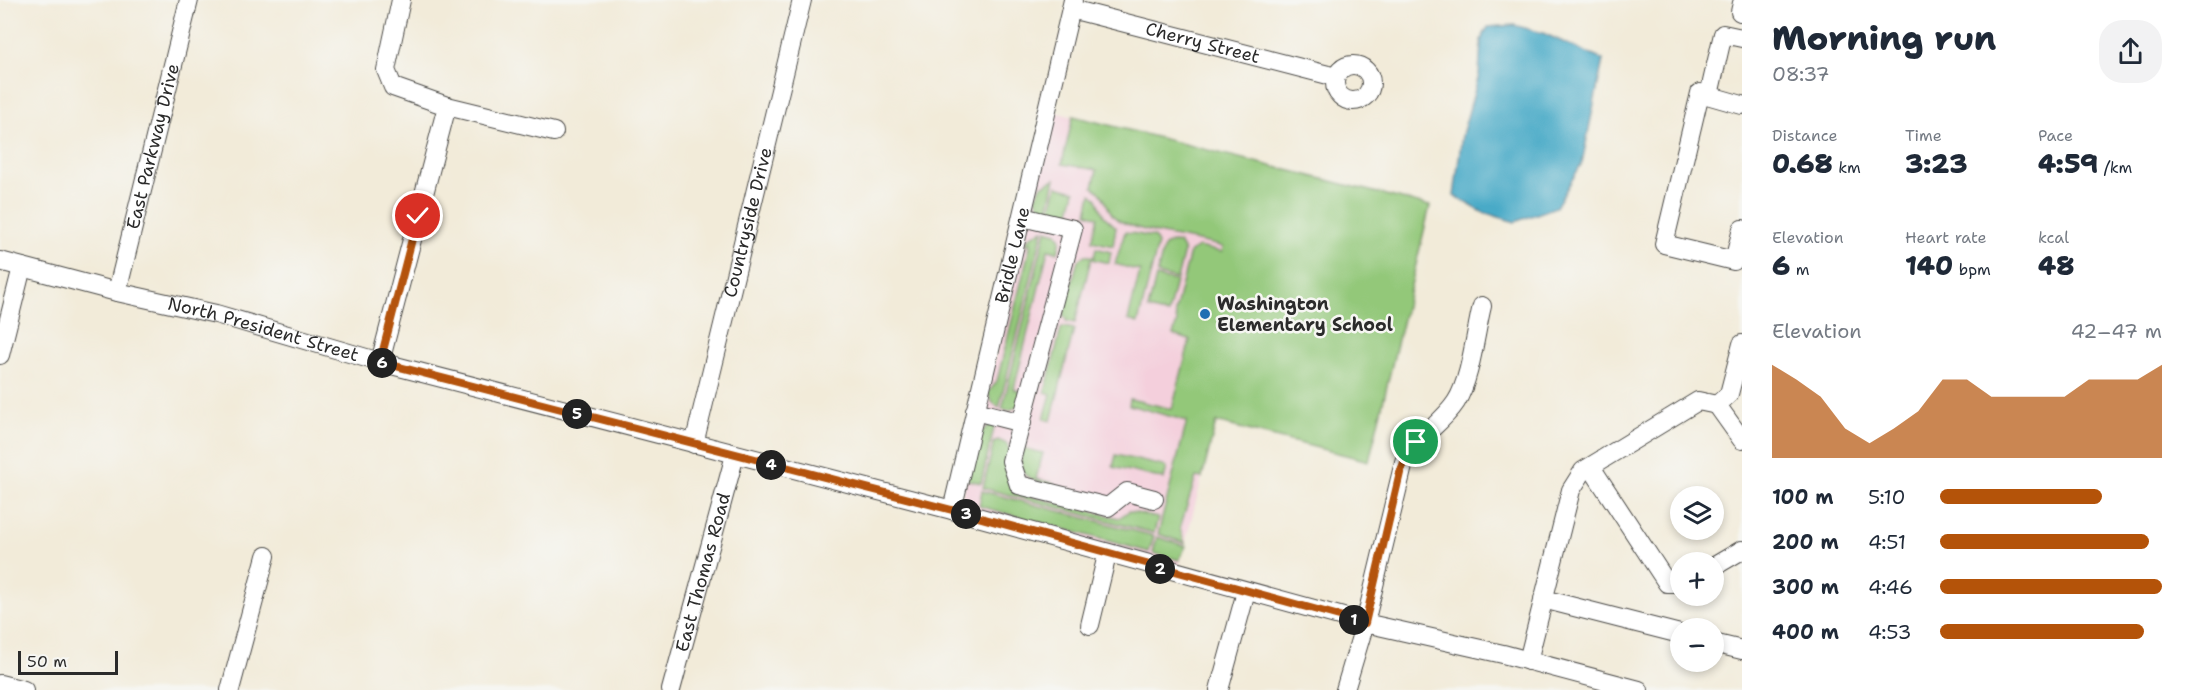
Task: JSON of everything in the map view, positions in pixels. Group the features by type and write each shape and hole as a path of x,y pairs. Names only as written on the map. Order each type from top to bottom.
{"street":[{"name":"East Parkway Drive","path":"117,292 189,0"},
{"path":"401,0 386,70 393,87 447,106 554,132"},
{"name":"Countryside Drive","path":"694,444 802,0"},
{"path":"1742,3 1740,12 1742,12"},
{"name":"Cherry Street","path":"1072,4 1336,77"},
{"name":"Bridle Lane","path":"952,510 1072,4"},
{"path":"1709,95 1723,34 1742,38"},
{"path":"1742,105 1700,93 1664,244 1734,261 1742,229"},
{"path":"380,362 447,106"},
{"path":"1022,217 1073,229 1011,461 1019,485 1108,507 1127,492 1154,499"},
{"name":"North President Street","path":"0,261 117,292 216,314 380,362 952,510 1246,592 1639,690"},
{"path":"0,355 22,267"},
{"path":"1345,690 1365,623 1404,462 1416,442 1449,411 1460,395 1482,306"},
{"path":"1717,405 1729,394 1742,344"},
{"path":"1528,661 1571,490 1583,471 1698,401 1717,405 1742,440"},
{"path":"975,411 1022,423"},
{"name":"East Thomas Road","path":"671,690 735,455"},
{"path":"1591,466 1667,583 1670,583"},
{"path":"1724,561 1742,550"},
{"path":"1090,625 1107,555"},
{"path":"231,690 266,556"},
{"path":"1219,690 1246,592"},
{"path":"1544,599 1670,631"},
{"path":"1724,646 1742,650"},
{"path":"0,684 24,690"}],"shaded area":[{"name":"Washington Elementary School","path":"1054,112 1430,206 1369,461 1216,422 1179,568 960,506"}],"green space":[{"path":"1073,116 1430,206 1369,461 1216,422 1202,478 1196,477 1180,528 1185,543 1158,534 1187,421 1129,405 1130,399 1172,409 1190,340 1173,335 1177,322 1175,312 1190,252 1198,247 1222,252 1223,247 1134,227 1116,219 1101,194 1093,187 1097,170 1062,164"},
{"path":"1055,179 1047,214 1040,208 1036,198 1041,186"},
{"path":"1057,186 1075,191 1069,215 1065,218 1049,215"},
{"path":"1091,194 1097,199 1104,216 1116,227 1113,246 1092,241 1098,217 1087,213"},
{"path":"1043,230 999,408 992,402 988,393 997,381 1031,242 1024,247 1029,237"},
{"path":"1046,230 1057,233 1061,239 1058,252 1048,250 1014,389 1024,393 1019,406 1010,410 1002,409"},
{"path":"1125,232 1154,237 1158,244 1138,323 1128,320 1140,271 1115,264"},
{"path":"1172,242 1179,243 1184,251 1177,279 1157,274 1164,246"},
{"path":"1096,248 1111,252 1109,263 1091,259 1075,323 1066,321 1063,317 1078,260 1085,255 1094,257"},
{"path":"1156,277 1176,281 1168,314 1148,309"},
{"path":"1064,327 1074,329 1051,421 1044,419 1051,394 1045,392 1061,329"},
{"path":"991,424 995,424 981,483 967,480 979,434"},
{"path":"998,440 1007,444 1029,496 1119,518 1129,511 1158,518 1154,533 983,488 994,442"},
{"path":"1022,448 1043,453 1036,479 1054,483 1053,486 1031,479 1026,475 1021,465"},
{"path":"1116,455 1167,467 1164,479 1113,467"},
{"path":"982,491 1154,536 1149,552 979,506"},
{"path":"1157,537 1186,546 1179,560 1153,553"}],"water":[{"path":"1514,25 1543,33 1603,60 1582,163 1556,207 1515,222 1482,212 1454,196 1462,135 1479,75 1481,40 1488,27"}],"place":[{"name":"Washington Elementary School","path":"1205,314"}],"route":[{"path":"418,216 380,362 867,490 952,510 1087,549 1365,623 1400,473 1408,452 1416,442"}]}
